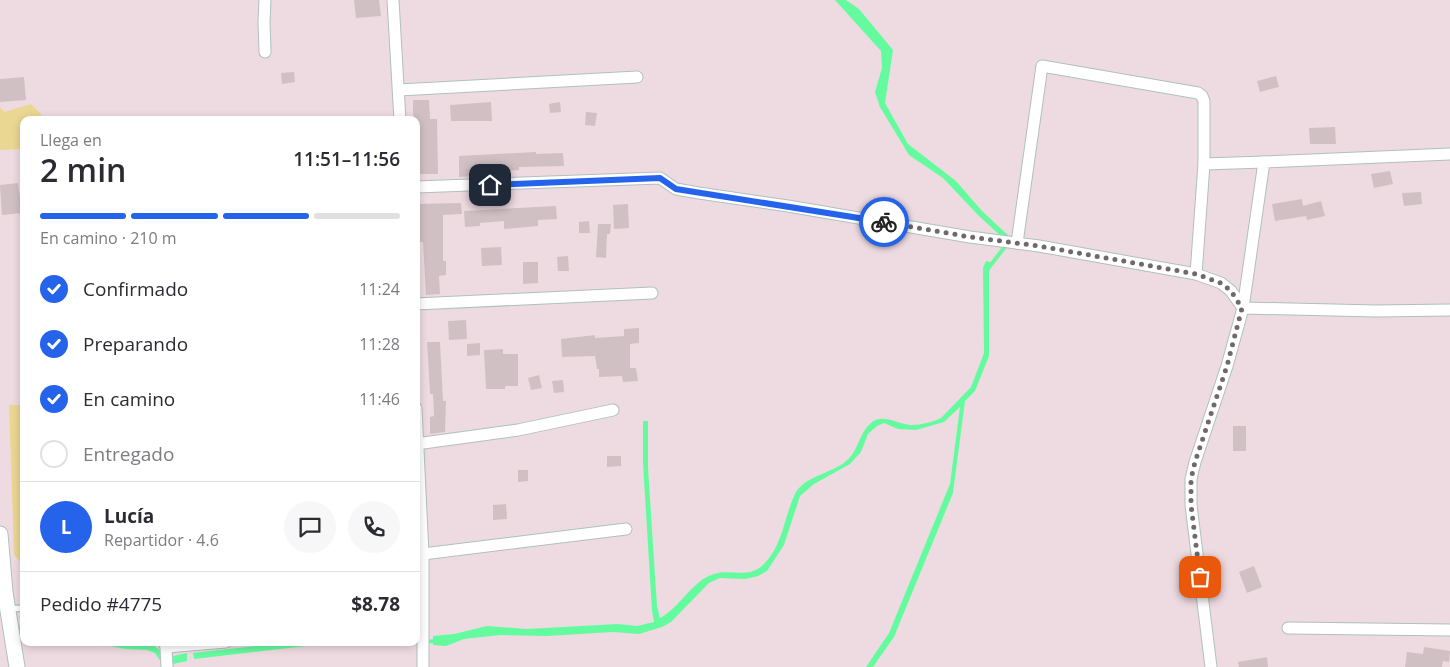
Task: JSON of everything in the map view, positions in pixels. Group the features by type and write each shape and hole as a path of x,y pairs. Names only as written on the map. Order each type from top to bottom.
{"street":[{"path":"265,0 266,52"},
{"path":"393,0 400,116"},
{"path":"1012,242 1042,66 1198,93 1204,101 1204,164 1196,274"},
{"path":"399,90 637,77"},
{"path":"1204,164 1450,154"},
{"path":"1211,667 1191,505 1191,479 1227,366 1242,308 1264,162"},
{"path":"420,187 660,178 676,189 1012,242 1196,274 1221,283 1231,291 1242,308"},
{"path":"420,304 652,293"},
{"path":"1242,308 1376,311 1450,310"},
{"path":"420,444 518,430 612,410"},
{"path":"420,499 423,554 421,634 423,667"},
{"path":"423,554 626,529"},
{"path":"0,534 6,607 17,667"},
{"path":"1288,628 1450,630"},
{"path":"166,653 204,646"}],"lane":[{"path":"6,607 20,608"}],"shaded area":[{"path":"835,0 846,0 859,9 893,50 885,103 908,144 956,181 982,211 1012,239 1005,240 943,178 909,155 880,107 875,92 882,68 881,51"},
{"path":"31,104 41,114 41,116 20,116 20,149 0,150 0,107 4,112"},
{"path":"986,261 993,263 989,272 989,356 975,391 965,401 953,493 894,637 873,667 866,667 889,633 950,484 960,407 944,422 916,430 898,429 884,423 877,426 868,434 861,452 850,464 814,484 800,496 784,545 767,571 758,576 745,579 720,578 709,583 671,622 662,627 639,634 613,632 547,636 500,635 464,639 446,646 433,645 433,636 454,634 487,626 526,629 618,624 637,626 654,622 643,463 643,421 648,421 648,468 657,606 660,618 667,614 697,584 711,575 725,572 745,573 759,568 771,556 776,547 791,503 799,488 804,483 839,466 850,458 867,426 881,419 907,425 934,421 941,418 971,387 984,353 983,268"},
{"path":"9,405 20,405 20,562 14,555"},
{"path":"110,646 154,646 169,657 187,653 187,661 173,664 161,662 155,653 147,650"},
{"path":"256,646 307,646 194,659 193,653"}],"building":[{"path":"354,0 379,0 381,16 356,18"},
{"path":"294,72 295,82 282,84 281,73"},
{"path":"1276,76 1279,87 1260,92 1257,81"},
{"path":"24,77 26,100 0,102 0,79"},
{"path":"413,100 429,100 430,119 437,119 438,174 420,174 420,116 413,116"},
{"path":"491,102 492,121 451,121 450,105"},
{"path":"560,102 561,112 550,113 549,104"},
{"path":"586,112 597,113 595,126 585,125"},
{"path":"1335,127 1336,144 1310,144 1309,128"},
{"path":"536,152 536,154 563,153 564,166 519,167 519,170 474,173 474,176 459,177 459,156"},
{"path":"1390,171 1393,184 1374,188 1371,174"},
{"path":"18,183 20,213 2,215 0,185"},
{"path":"1421,192 1422,204 1404,206 1402,193"},
{"path":"1302,199 1303,206 1321,201 1325,216 1307,220 1306,216 1275,221 1272,204"},
{"path":"461,203 462,214 443,215 443,261 446,261 446,275 439,276 440,294 426,295 423,242 420,242 420,204"},
{"path":"628,204 629,228 614,229 613,205"},
{"path":"556,206 557,219 538,220 538,226 504,229 504,221 480,223 480,226 465,227 464,211"},
{"path":"589,221 590,233 579,233 579,222"},
{"path":"598,224 611,224 610,234 607,234 606,258 596,257"},
{"path":"501,247 502,265 482,266 481,248"},
{"path":"568,256 569,271 558,271 557,257"},
{"path":"523,262 538,262 538,283 523,284"},
{"path":"466,320 467,339 449,340 448,321"},
{"path":"639,328 639,343 630,344 630,368 636,368 638,381 623,382 622,376 599,377 595,356 562,357 561,339 595,335 595,338 624,336 624,329"},
{"path":"427,342 440,342 443,401 446,401 445,432 430,434 430,417 434,416 433,394 430,394"},
{"path":"480,343 480,355 467,356 467,344"},
{"path":"503,349 503,354 518,354 518,386 505,386 505,389 486,389 484,350"},
{"path":"539,375 542,388 531,390 528,378"},
{"path":"563,380 564,392 554,393 552,381"},
{"path":"1233,426 1246,426 1246,451 1233,451"},
{"path":"607,456 621,456 621,466 607,467"},
{"path":"518,470 528,470 528,481 518,482"},
{"path":"506,504 507,519 493,520 493,505"},
{"path":"1254,566 1262,587 1247,593 1239,572"},
{"path":"1424,647 1450,651 1449,662 1443,661 1442,667 1405,667 1407,652 1423,654"},
{"path":"1267,657 1268,667 1239,667 1238,662"}],"waterway":[{"path":"990,266 1007,244"},
{"path":"14,629 20,628"},
{"path":"420,642 436,641"}],"way so far":[{"path":"884,222 970,237 1039,246 1196,274 1221,283 1231,291 1242,308 1227,366 1191,479 1191,505 1200,577"}],"route":[{"path":"490,185 660,178 676,189 884,222"}]}
